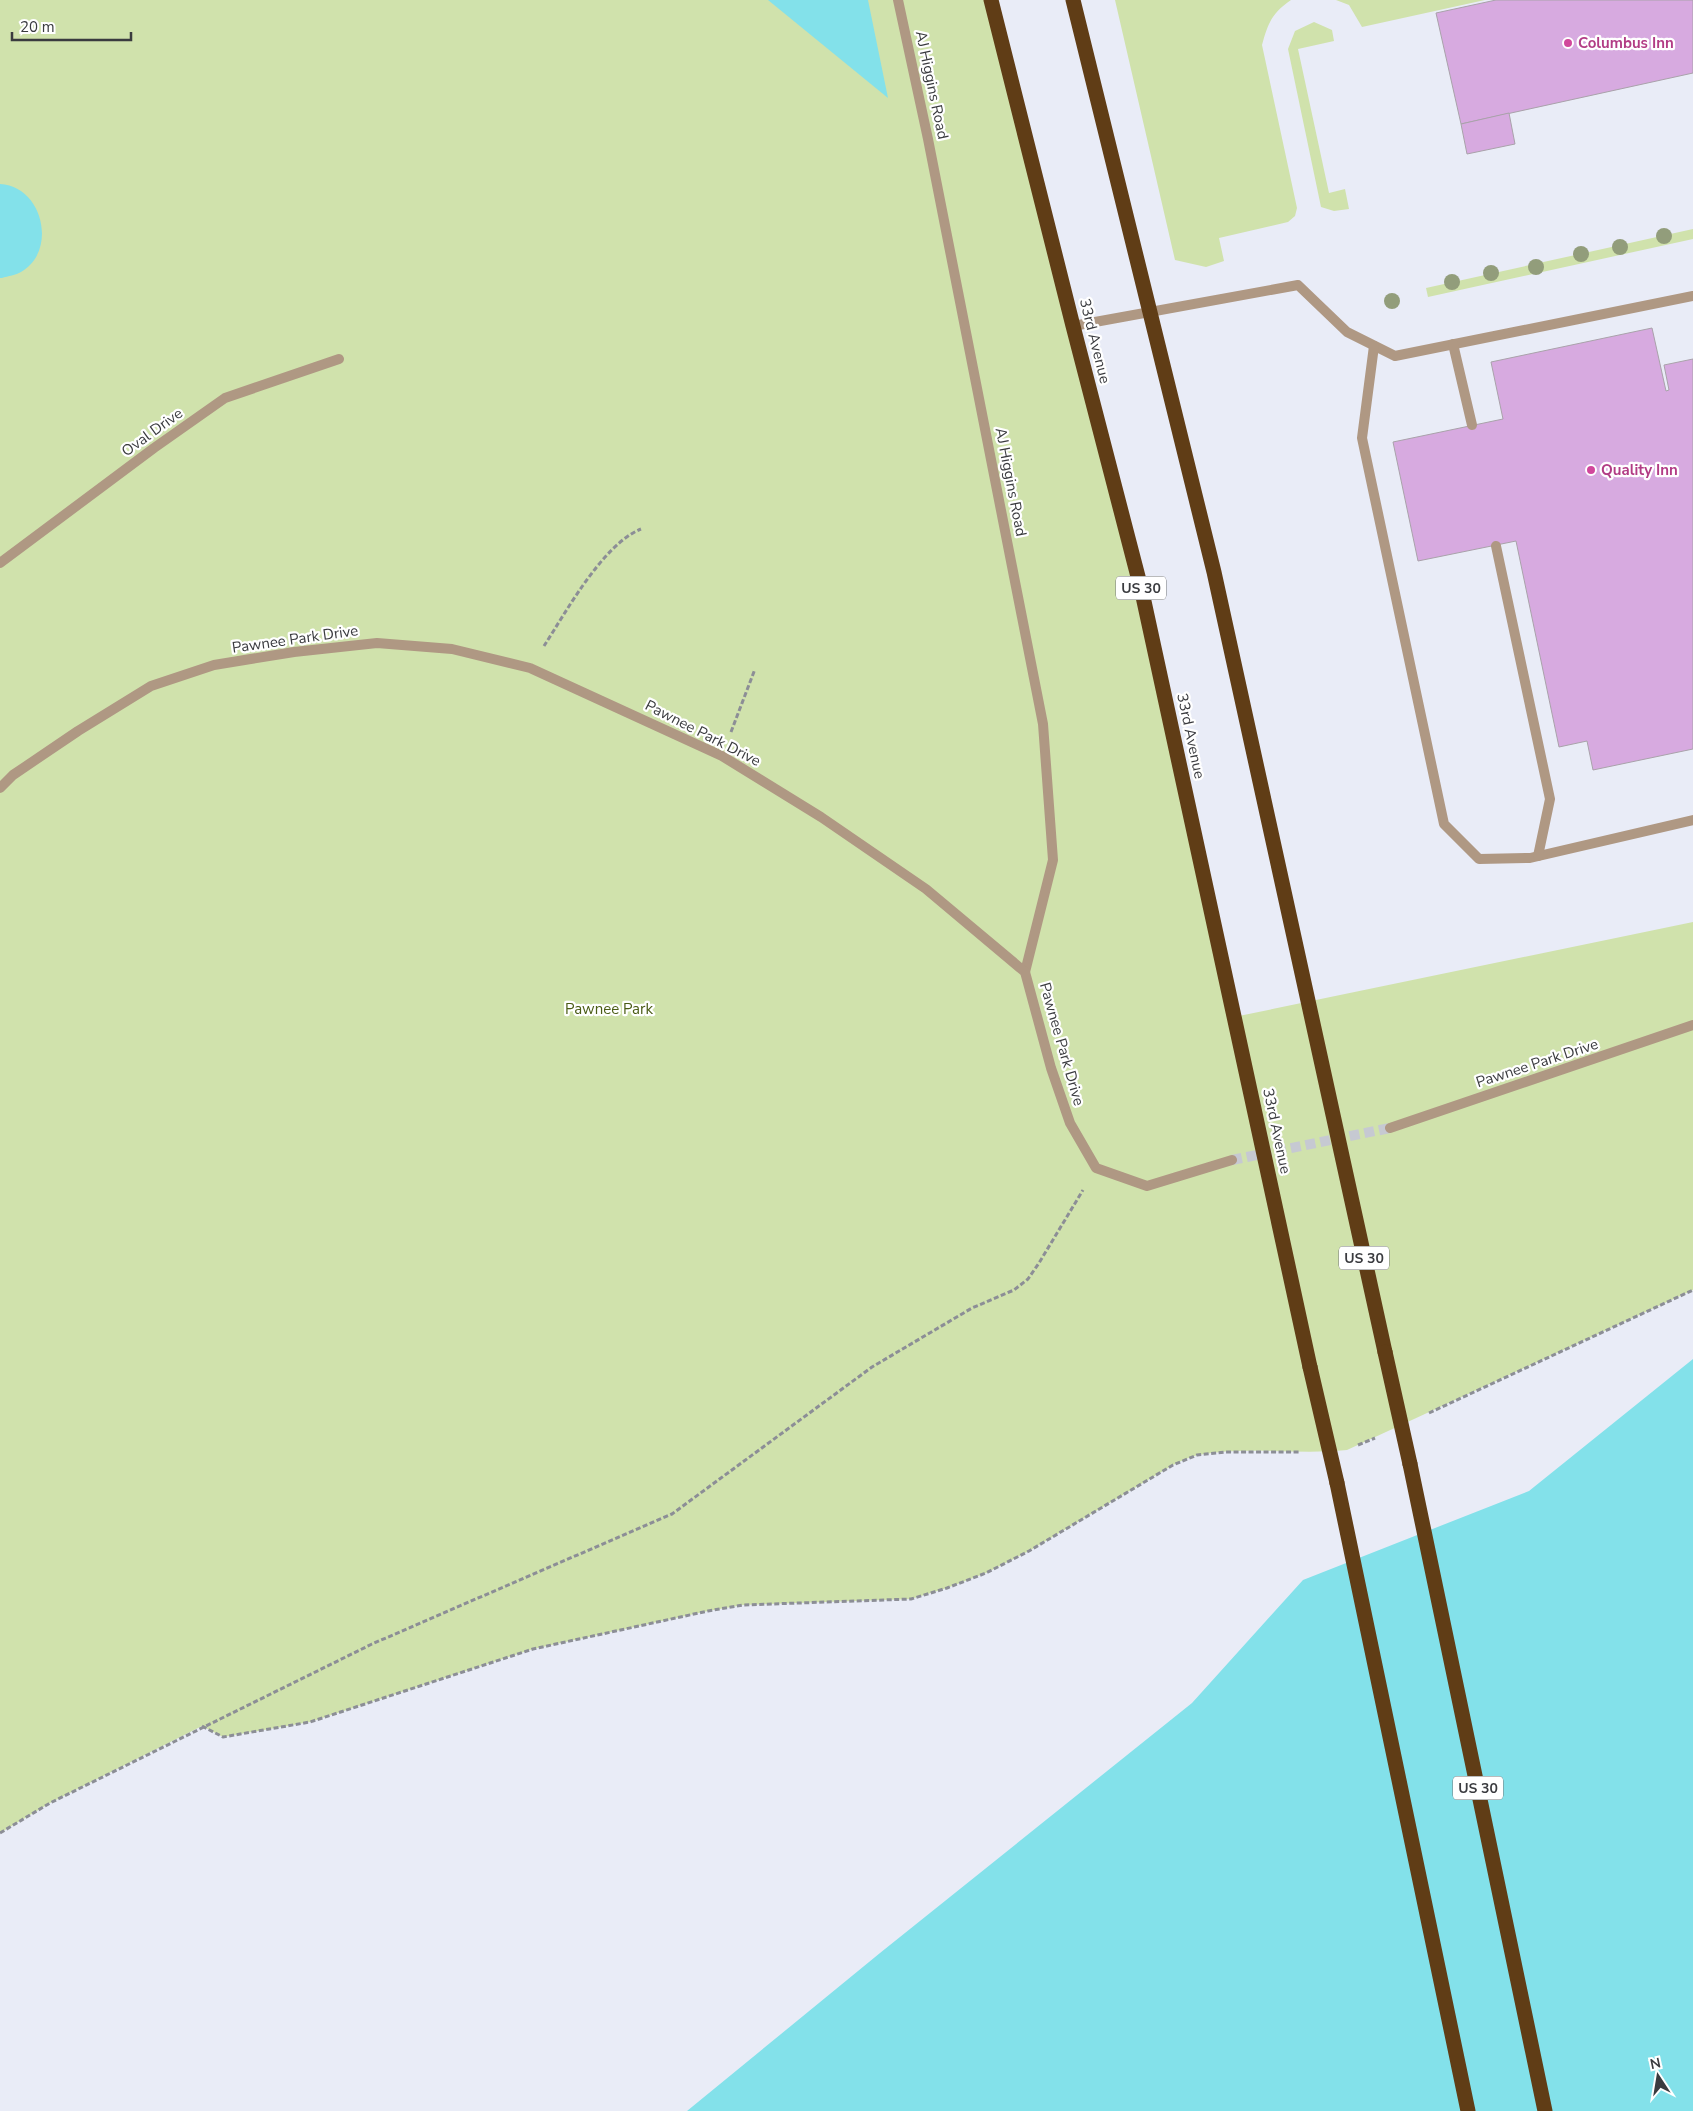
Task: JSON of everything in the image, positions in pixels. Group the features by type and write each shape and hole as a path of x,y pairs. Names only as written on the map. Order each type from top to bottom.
{"highway":[{"name":"33rd Avenue","path":"991,0 1142,592 1310,1367 1337,1483 1468,2111"},
{"name":"US 30","path":"1073,0 1214,572 1410,1464 1545,2111"}],"street":[{"name":"AJ Higgins Road","path":"898,0 930,149 1043,724 1053,860 1025,972"},
{"path":"1073,326 1298,285 1347,332 1395,356 1693,296"},
{"path":"1453,344 1472,426"},
{"path":"1374,346 1362,438 1444,824 1479,859 1530,858 1693,820"},
{"name":"Oval Drive","path":"0,564 154,448 225,398 339,359"},
{"path":"1496,546 1550,799 1538,856"},
{"name":"Pawnee Park Drive","path":"0,788 78,731 151,686 214,665 294,652 377,643 452,649 530,668 722,756 821,817 926,889 1025,972 1051,1068 1070,1123 1096,1168"},
{"name":"Pawnee Park Drive","path":"1390,1128 1693,1025"},
{"path":"1096,1168 1147,1186 1232,1160"}],"path":[{"path":"530,668 592,573 618,546 634,532 641,529"},
{"path":"722,756 754,669"},
{"path":"0,1833 50,1803 202,1726 372,1644 672,1514 872,1367 972,1308 1014,1290 1028,1279 1096,1168"},
{"path":"1422,1416 1693,1290"},
{"path":"1354,1447 1376,1437"},
{"path":"202,1726 223,1737 310,1722 533,1649 708,1611 743,1605 912,1599 947,1588 994,1569 1029,1551 1173,1465 1197,1456 1226,1452 1308,1452"}],"green space":[{"name":"Pawnee Park","path":"0,0 991,0 1073,326 1234,1017 1693,922 1693,1290 1347,1450 1216,1452 1185,1459 1029,1551 986,1573 947,1588 911,1599 743,1605 708,1611 533,1649 310,1722 223,1737 202,1726 50,1803 0,1833"},
{"path":"1115,0 1291,0 1275,14 1266,31 1262,45 1297,208 1295,216 1288,222 1219,238 1224,261 1206,267 1175,260"},
{"path":"1336,0 1485,0 1362,27 1349,5"},
{"path":"1314,22 1332,30 1334,41 1298,49 1329,193 1345,189 1349,209 1334,211 1321,207 1288,49 1295,31"},
{"path":"1693,229 1693,239 1428,297 1426,288"}],"water":[{"path":"768,0 868,0 888,98"},
{"path":"0,184 15,187 27,196 35,207 42,235 39,250 32,262 21,272 2,278 0,278"},
{"path":"1693,1359 1693,2111 687,2111 880,1953 1192,1703 1303,1580 1529,1491"}],"building":[{"name":"Columbus Inn","path":"1496,0 1693,0 1693,73 1461,124 1436,13"},
{"path":"1509,113 1515,144 1467,154 1461,124"},
{"path":"1652,328 1666,391 1669,390 1664,365 1693,359 1693,749 1593,770 1587,741 1559,747 1516,541 1418,561 1393,442 1503,419 1491,362"}],"tunnel":[{"path":"1232,1160 1390,1128"}],"place":[{"name":"Columbus Inn","path":"1568,43"},
{"name":"Quality Inn","path":"1591,470"}]}
